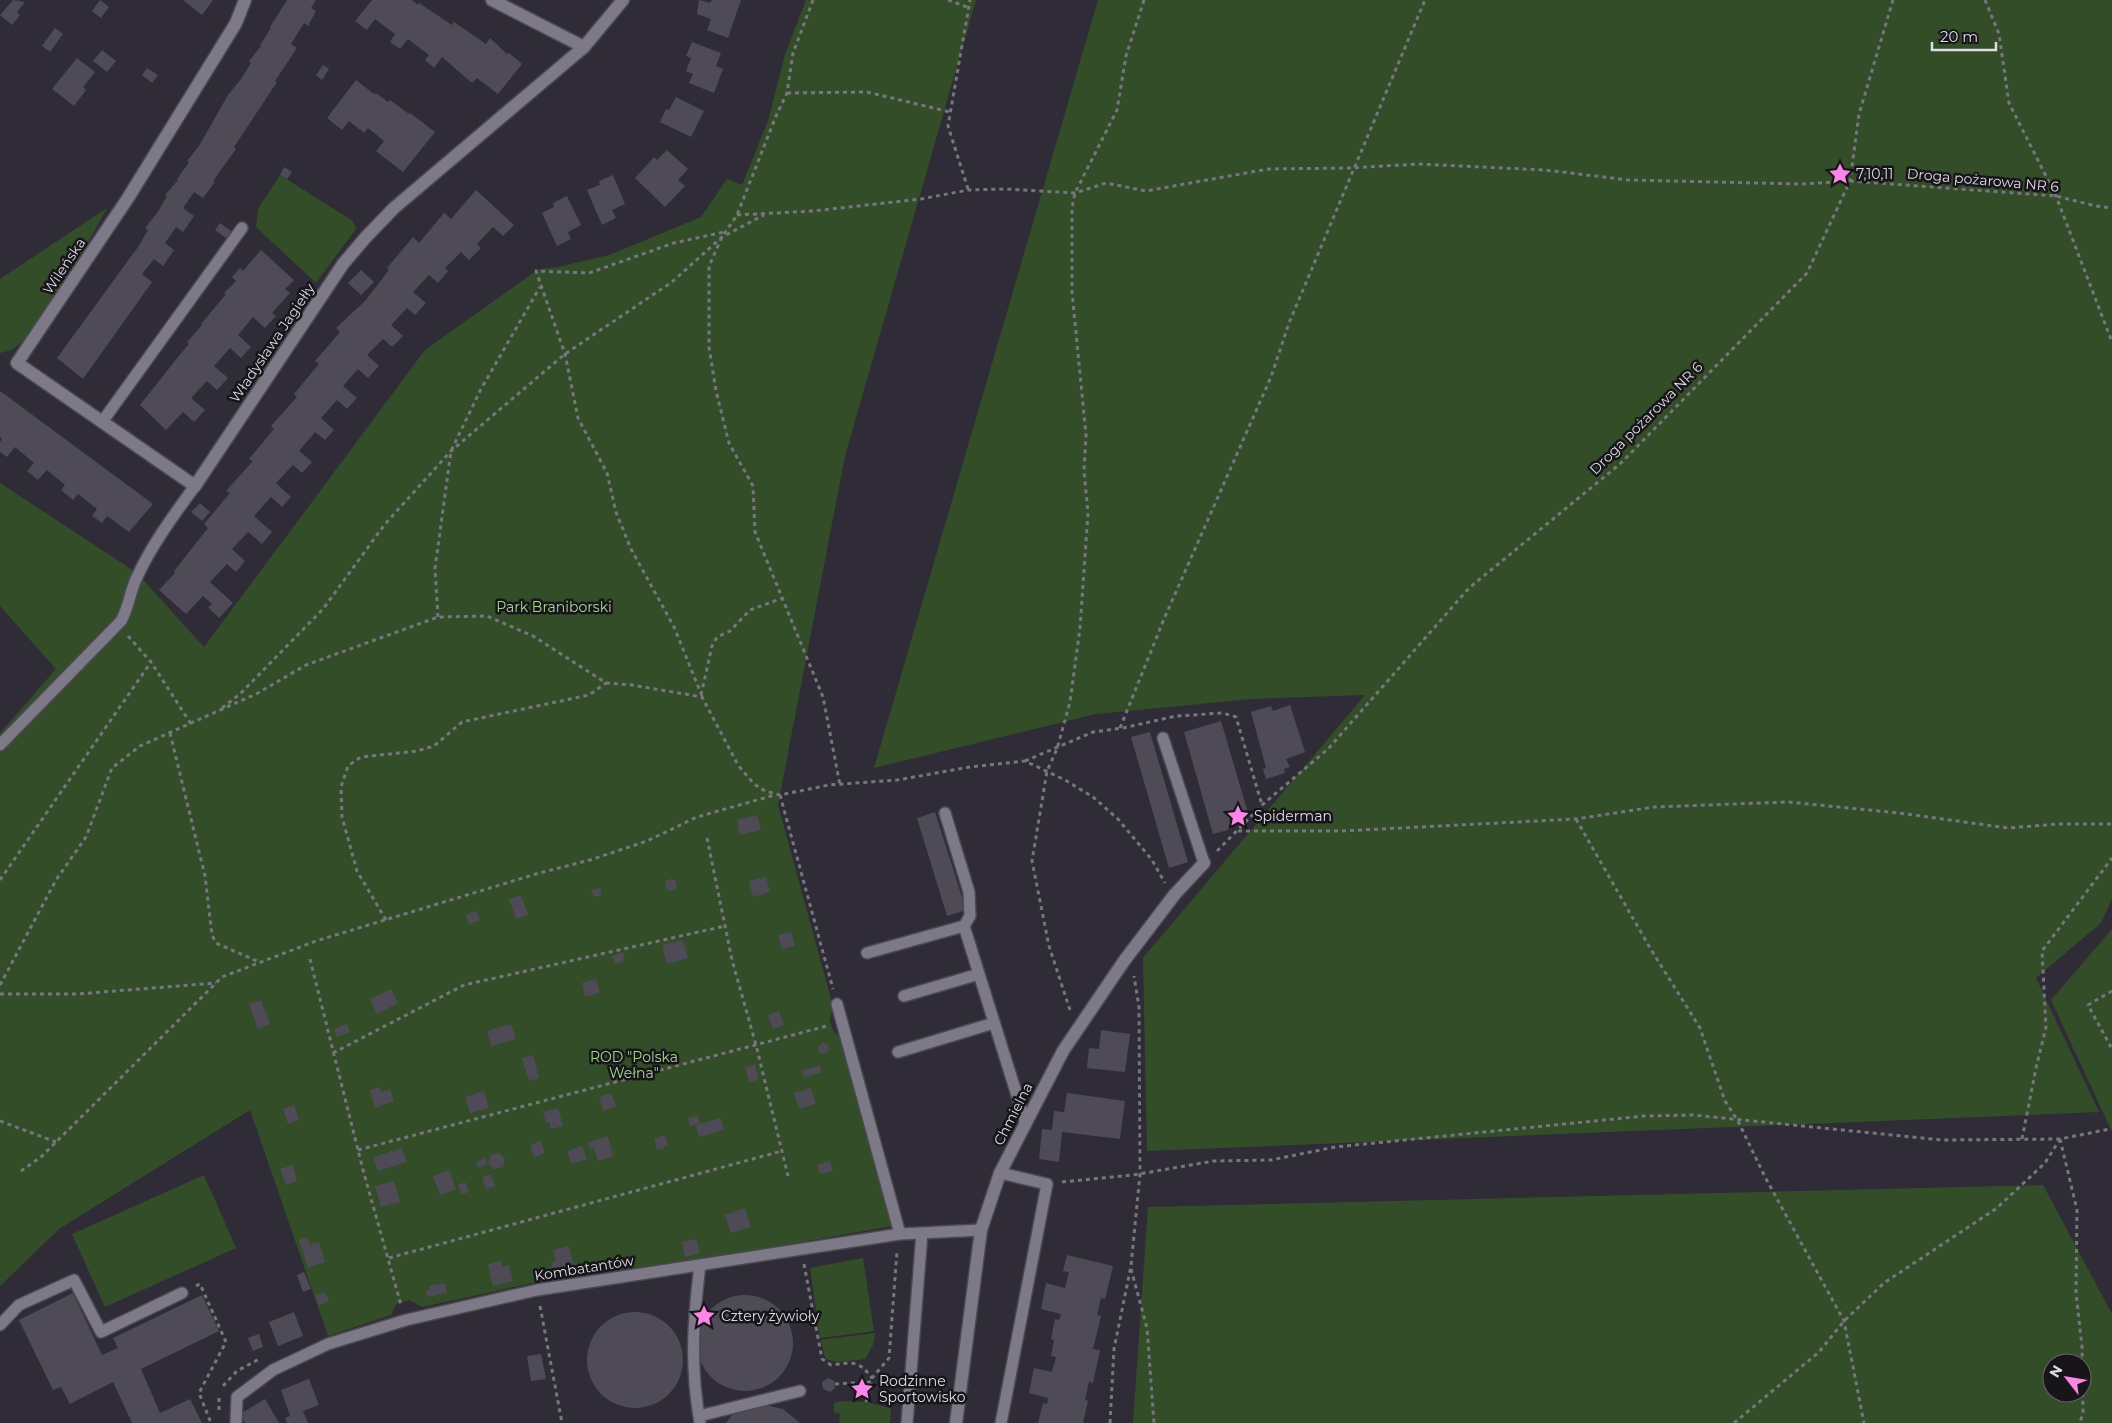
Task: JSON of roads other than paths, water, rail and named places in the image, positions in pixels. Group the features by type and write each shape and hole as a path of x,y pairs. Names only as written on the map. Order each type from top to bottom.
{"street":[{"name":"Wileńska","path":"195,486 17,363 133,190 236,23 245,0"},
{"path":"492,0 584,48"},
{"name":"Władysława Jagiełły","path":"195,486 343,264 366,236 394,208 584,48 623,0"},
{"name":"Chmielna","path":"956,1423 981,1230 1000,1173 1062,1051 1124,961 1175,894 1204,863"}],"lane":[{"path":"102,422 242,228"},
{"name":"Władysława Jagiełły","path":"0,745 117,624 127,610 136,579 152,546 195,486"},
{"path":"1163,738 1204,863"},
{"path":"867,953 964,926 970,916 969,892 945,814"},
{"path":"964,926 1025,1121"},
{"path":"904,996 979,974"},
{"path":"837,1004 900,1234"},
{"path":"898,1052 994,1023"},
{"path":"1000,1173 1047,1184 1019,1320 1002,1423"},
{"name":"Kombatantów","path":"236,1423 237,1397 273,1370 328,1344 406,1320 537,1290 900,1234 981,1230"},
{"path":"907,1423 922,1233"},
{"path":"700,1265 692,1326 694,1386 700,1420 800,1391"},
{"path":"0,1325 19,1305 74,1280 101,1332 182,1293"}],"place":[{"name":"7,10,11","path":"1840,174"},
{"name":"Spiderman","path":"1238,816"},
{"name":"Cztery żywioły","path":"704,1316"},
{"name":"Rodzinne Sportowisko","path":"862,1389"}],"park label":[{"name":"Park Braniborski","path":"554,607"},
{"name":"ROD \"Polska Wełna\"","path":"634,1066"}]}
